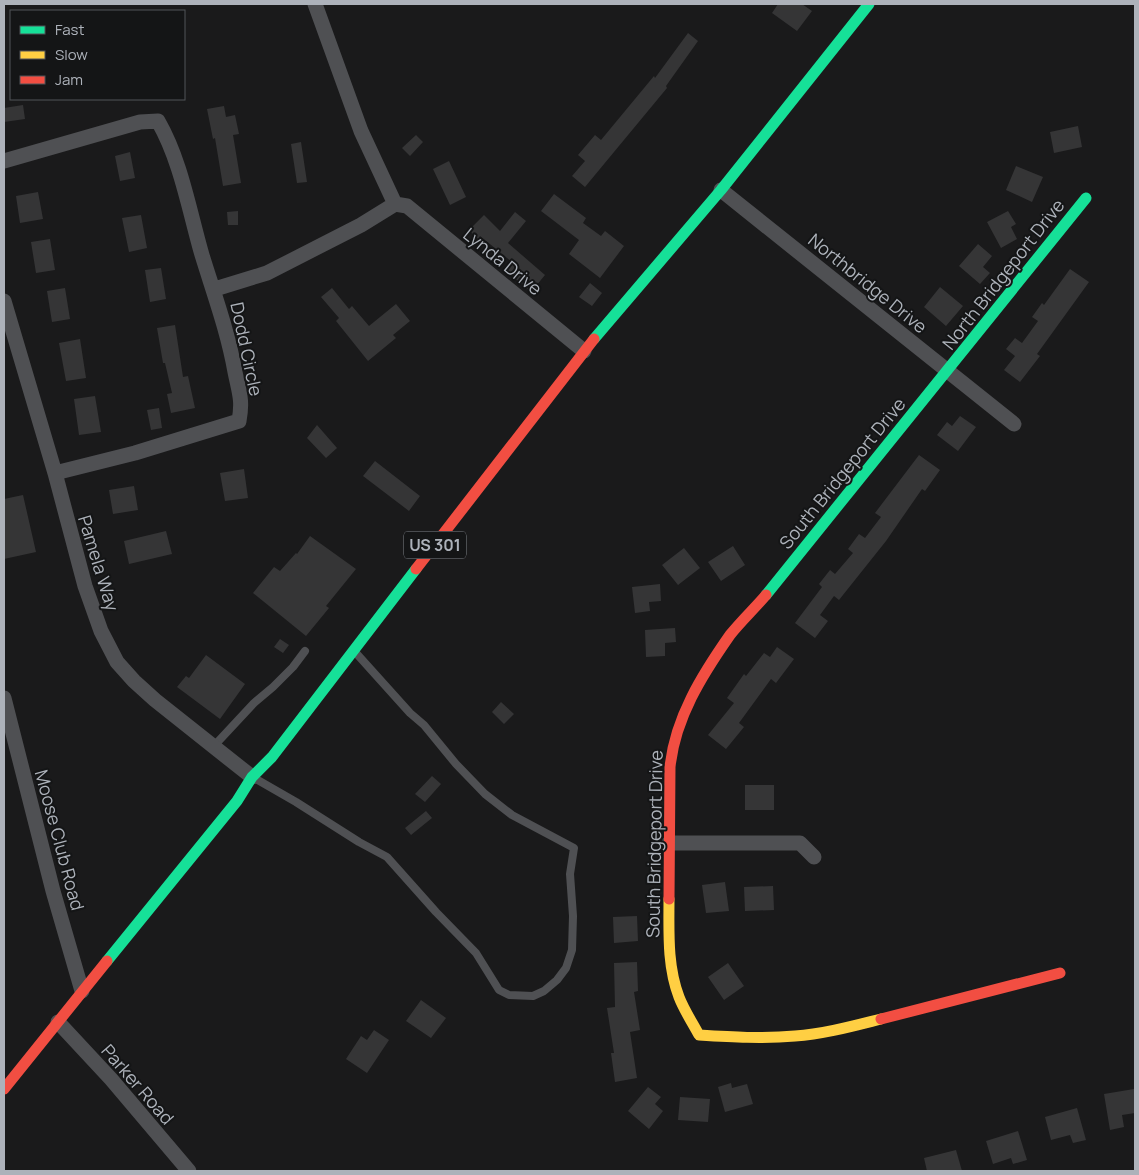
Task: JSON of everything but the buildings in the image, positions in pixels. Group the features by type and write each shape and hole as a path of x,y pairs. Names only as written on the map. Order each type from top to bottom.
{"main road":[{"name":"US 301","path":"4,1089 237,801 252,777 272,757 584,352 721,190 869,4"},
{"name":"North Bridgeport Drive","path":"948,371 1086,198"},
{"name":"South Bridgeport Drive","path":"948,371 751,613 731,634 687,703 672,746 670,767 669,936 672,975 679,997 699,1034 738,1037 795,1036 841,1029 1060,973"}],"street":[{"path":"215,290 267,273 361,225 395,204 361,131 315,4"},
{"name":"Dodd Circle","path":"4,161 140,122 158,121 168,140 203,257 215,290 230,346 242,405 239,421 136,453 55,473"},
{"name":"Northbridge Drive","path":"721,190 1014,424"},
{"name":"Lynda Drive","path":"395,204 407,206 584,352"},
{"name":"Pamela Way","path":"4,301 9,341 28,380 85,586 101,631 117,662 155,700 252,777"},
{"name":"Moose Club Road","path":"4,698 51,882 82,992"},
{"path":"669,843 800,843 814,857"},
{"name":"Parker Road","path":"58,1022 111,1079 189,1171"}],"lane":[{"path":"252,777 387,857 476,953 499,990 509,995 533,996 544,991 557,980 566,968 572,950 573,916 570,874 574,848 512,815 485,794 354,650"},
{"path":"213,747 254,703 293,667 305,651"}],"traffic: fast":[{"path":"594,339 721,190 869,4"},
{"path":"766,595 1086,198"},
{"path":"107,961 237,801 252,777 272,757 416,569"}],"traffic: slow":[{"path":"669,899 672,973 681,1002 699,1035 759,1038 795,1036 828,1032 881,1019"}],"traffic: jam":[{"path":"416,569 594,339"},
{"path":"669,899 670,767 678,731 700,681 730,635 766,595"},
{"path":"4,1089 107,961"},
{"path":"881,1019 1060,973"}]}
